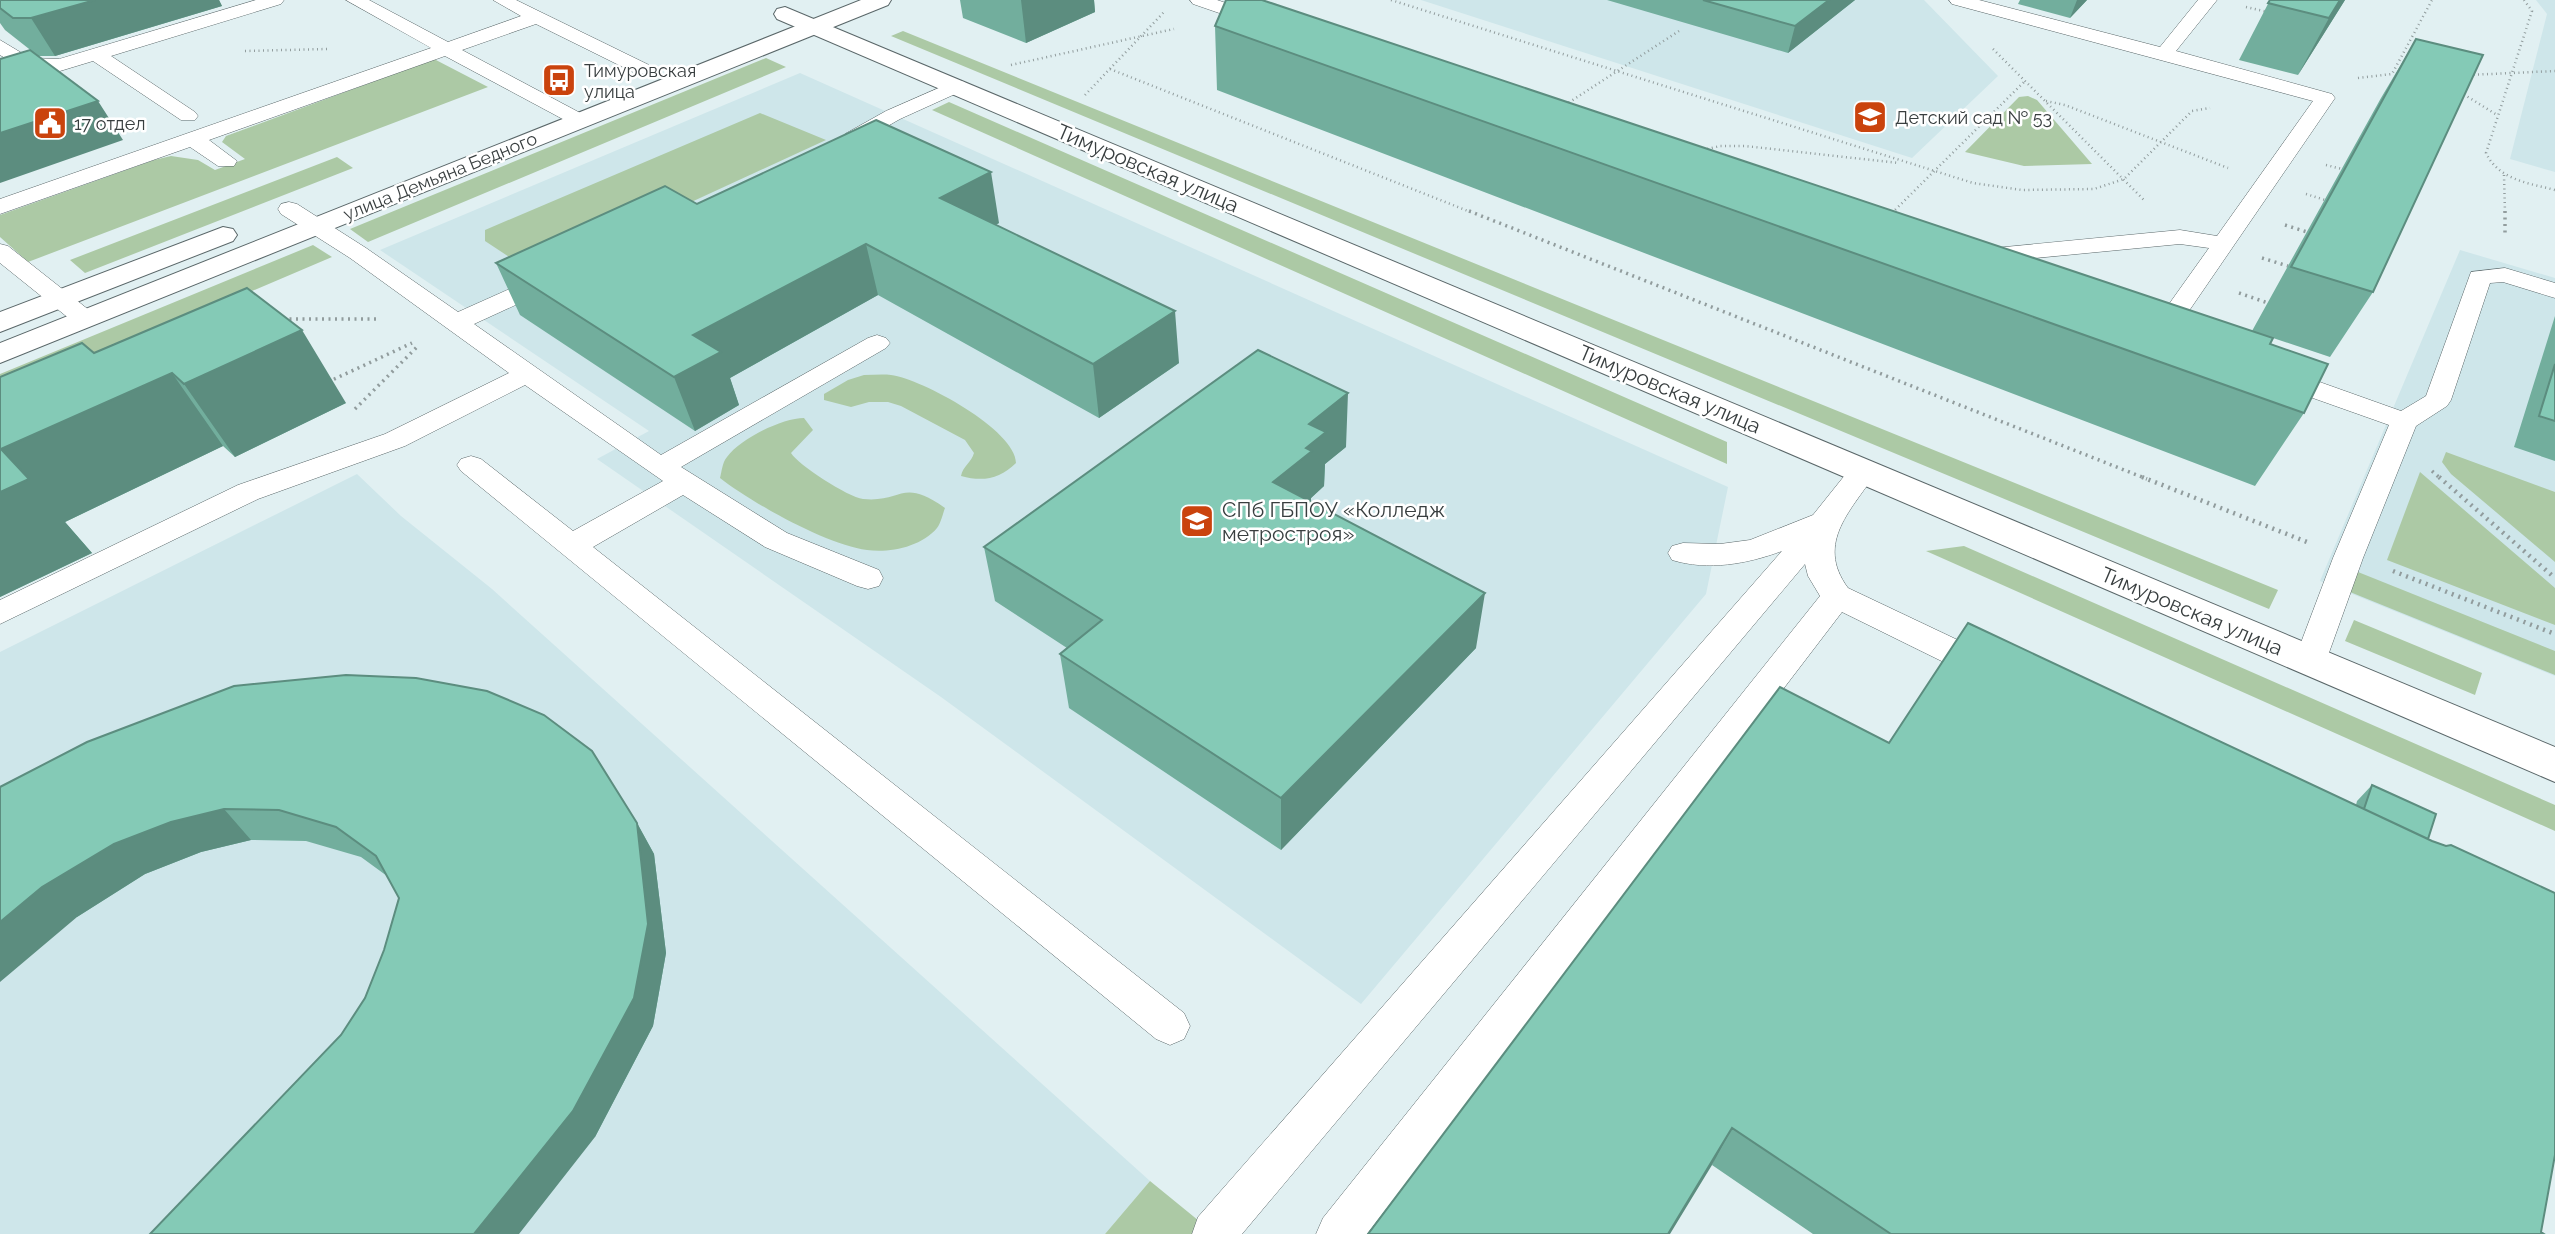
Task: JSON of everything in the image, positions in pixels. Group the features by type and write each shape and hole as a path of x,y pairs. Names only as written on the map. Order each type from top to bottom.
{"street":[{"name":"улица Демьяна Бедного","path":"0,354 316,226 587,99 642,69 803,15 880,0"},
{"name":"улица Демьяна Бедного","path":"524,116 549,106 587,99 803,15"},
{"name":"Тимуровская улица","path":"803,15 957,86 2555,765"},
{"name":"улица Демьяна Бедного","path":"0,323 313,199"}],"lane":[{"path":"0,46 24,64 60,65 275,0"},
{"path":"355,0 549,106"},
{"path":"502,0 642,69"},
{"path":"1199,0 1289,30"},
{"path":"1958,0 2325,98 2160,335"},
{"path":"2164,54 2208,0"},
{"path":"0,207 537,17"},
{"path":"95,54 188,116"},
{"path":"844,161 857,155 852,138 957,86"},
{"path":"193,139 226,162"},
{"path":"289,209 455,320 673,475 776,540 868,578"},
{"path":"1992,276 1955,263 1968,257 1988,254 2180,237 2222,245"},
{"path":"0,251 85,319"},
{"path":"455,320 564,274"},
{"path":"2310,661 2348,556 2393,453 2404,421 2438,400 2480,277 2505,275 2555,290"},
{"path":"2134,326 2184,344"},
{"path":"571,546 673,475 877,343"},
{"path":"2248,366 2404,421"},
{"path":"0,613 248,492 395,440 529,373"},
{"path":"471,466 1170,1026"},
{"path":"1213,1233 1827,518 1863,471"},
{"path":"1684,553 1715,557 1773,545 1827,518"},
{"path":"1827,518 1818,565 1823,579 1838,596 2013,681"},
{"path":"1339,1234 1838,596"}],"path":[{"path":"1391,0 1973,183 2059,191 2094,189 2123,179 2192,111 2215,107"},
{"path":"2392,74 2432,0"},
{"path":"2524,0 2532,11 2486,153 2490,164 2504,175 2555,190"},
{"path":"1085,95 1142,38 1166,9"},
{"path":"1011,65 1142,38 1237,12"},
{"path":"1565,106 1679,32"},
{"path":"1988,45 2180,237"},
{"path":"244,51 339,49"},
{"path":"1110,69 2348,556 2555,634"},
{"path":"2463,76 2512,71 2532,74 2555,71"},
{"path":"2325,98 2338,84 2362,76 2403,76"},
{"path":"1888,216 2025,81"},
{"path":"2455,89 2497,115"},
{"path":"2045,101 2066,105 2266,182"},
{"path":"1701,150 1720,146 1745,146 1912,164"},
{"path":"2504,175 2505,275"},
{"path":"281,318 455,320"},
{"path":"322,384 428,336 455,320"},
{"path":"355,409 428,336"},
{"path":"322,372 332,380"},
{"path":"2393,453 2424,465 2555,578"}],"shaded area":[{"name":"Детский сад № 53","path":"1421,0 1924,0 1998,76 1912,158"},
{"path":"2536,0 2555,0 2555,172 2510,159 2547,14"},
{"path":"800,73 1728,487 1706,594 1361,1004 941,697 597,459 649,431 380,250"},
{"path":"2460,250 2555,278 2555,676 2320,581"},
{"path":"357,474 401,516 492,589 1150,1181 1105,1234 0,1234 0,652"}],"green space":[{"path":"903,31 2278,590 2269,609 891,36"},
{"path":"766,58 786,67 368,242 350,229"},
{"path":"434,59 488,87 28,262 0,237 0,215 154,160 171,156 198,160 215,170 245,159 222,142 226,136"},
{"path":"2028,96 2037,100 2092,164 2024,166 1965,152 2019,97"},
{"path":"949,102 1727,442 1727,464 932,110"},
{"path":"760,113 826,140 535,274 485,241 485,230"},
{"path":"337,157 353,168 85,273 70,260"},
{"path":"313,245 332,257 0,398 0,374"},
{"path":"864,375 888,375 905,379 965,408 1001,436 1012,450 1016,463 1004,473 991,478 961,476 974,453 965,440 901,406 888,402 869,402 851,407 824,400 824,394 848,380"},
{"path":"804,418 813,430 791,453 803,465 835,487 863,499 910,493 930,499 945,508 937,528 923,540 905,547 867,550 811,532 751,499 720,478 725,459 741,443 773,426"},
{"path":"2446,452 2555,492 2555,562 2451,474 2442,462"},
{"path":"2420,472 2555,588 2555,625 2387,560"},
{"path":"1964,546 2555,805 2555,831 1926,551"},
{"path":"2358,572 2555,651 2555,675 2350,592"},
{"path":"2354,620 2482,673 2475,695 2345,641"},
{"path":"1150,1181 1215,1234 1105,1234"}],"building":[{"path":"0,0 95,0 31,18 13,18 0,8"},
{"path":"1226,0 1262,0 2273,338 2270,344 2328,364 2304,413 1215,26"},
{"path":"1703,0 1829,0 1795,26"},
{"path":"2270,0 2340,0 2329,18 2268,3"},
{"path":"2416,39 2483,55 2373,292 2291,267"},
{"path":"30,50 98,101 0,133 0,59"},
{"path":"876,120 991,172 940,198 1175,311 1093,364 866,244 693,335 721,352 674,377 496,263 665,186 697,204"},
{"path":"247,288 302,330 184,384 172,373 1,449 29,479 0,492 0,377 82,343 94,353"},
{"path":"1258,350 1348,393 1309,424 1326,432 1306,448 1312,451 1273,482 1485,593 1281,798 1060,654 1102,620 984,547"},
{"path":"2555,364 2555,421 2539,416"},
{"path":"1968,623 2432,841 2451,845 2555,893 2555,1155 2541,1232 2544,1234 1891,1234 1732,1128 1668,1234 1368,1234 1780,687 1889,743"},
{"path":"346,675 416,678 487,691 544,715 592,751 637,823 648,924 634,998 573,1111 474,1234 150,1234 341,1035 365,998 384,950 399,898 376,856 336,827 279,810 224,809 171,822 114,844 42,887 0,922 0,787 87,742 234,686"},
{"path":"2372,785 2436,814 2428,839 2364,809"}],"place":[{"name":"Тимуровская улица","path":"559,80"},
{"name":"Детский сад № 53","path":"1870,117"},
{"name":"17 отдел","path":"50,123"},
{"name":"СПб ГБПОУ «Колледж метростроя»","path":"1197,521"}]}
